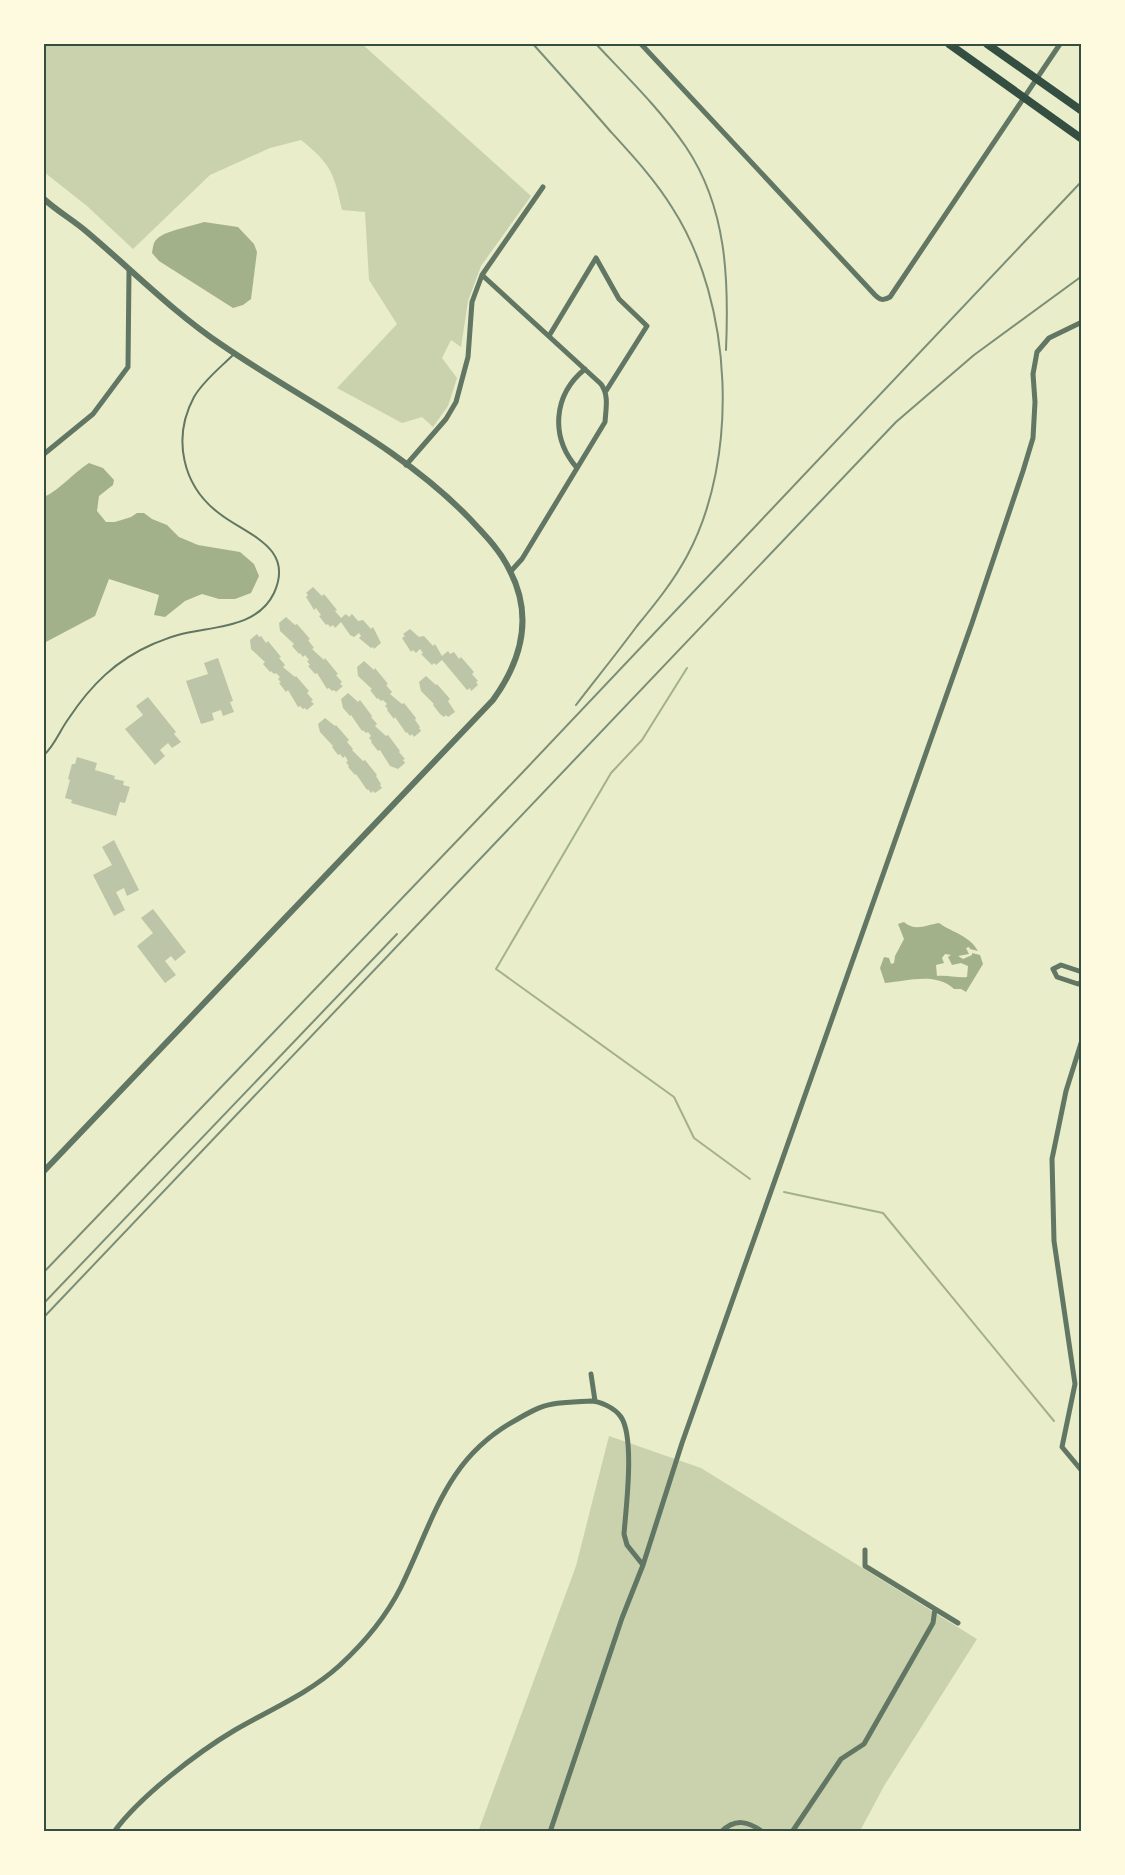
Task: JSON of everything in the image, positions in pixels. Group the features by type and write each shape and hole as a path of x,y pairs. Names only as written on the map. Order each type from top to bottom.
{"highway":[{"path":"949,44 1082,139"},
{"path":"990,46 1082,111"}],"street":[{"path":"641,44 879,300 890,297 1060,44"},
{"path":"406,465 446,419 456,402 468,357 472,302 482,275 543,187"},
{"path":"44,1171 493,700 513,669 522,629 522,609 511,571 489,538 439,489 378,444 234,353 177,312 86,231 45,203"},
{"path":"511,571 522,559 604,422 606,391 647,326 619,299 597,258 549,336"},
{"path":"44,454 93,414 128,367 129,271"},
{"path":"482,275 606,391"},
{"path":"550,1832 622,1618 643,1565 682,1443 972,623 1023,471 1032,438 1035,402 1033,374 1037,352 1049,338 1082,322"},
{"path":"577,468 563,446 558,420 563,395 572,380 585,369"},
{"path":"1082,972 1061,965 1053,969 1057,977 1078,984 1082,982"},
{"path":"1082,1041 1066,1091 1053,1159 1054,1241 1075,1384 1062,1447 1082,1471"},
{"path":"591,1374 595,1401"},
{"path":"114,1832 148,1795 202,1752 236,1730 303,1694 340,1665 373,1630 400,1589 443,1493 466,1459 485,1440 532,1411 552,1404 595,1401 607,1405 621,1417 626,1432 628,1484 624,1534 627,1545 643,1565"},
{"path":"865,1550 865,1566 958,1623"},
{"path":"792,1832 841,1759 858,1750 870,1736 933,1623 935,1609"},
{"path":"721,1832 729,1824 739,1822 752,1823 763,1832"}],"lane":[{"path":"44,755 96,682 114,665 134,653 179,635 236,623 258,612 268,603 274,593 279,571 273,551 207,503 186,469 181,444 184,421 195,395 234,353"}],"shaded area":[{"path":"44,44 362,44 531,196 481,266 468,301 461,347 451,340 442,358 457,378 448,406 433,427 422,417 402,423 337,388 397,324 369,280 365,212 342,210 330,170 319,156 301,140 270,148 210,175 133,249 87,206 44,172"},
{"path":"204,222 238,227 254,244 257,252 251,299 243,305 233,308 159,261 152,253 153,245 161,236"},
{"path":"89,463 103,468 114,480 113,485 99,496 97,511 106,522 115,522 137,513 144,513 167,525 179,537 198,545 240,552 254,564 259,576 251,593 235,599 219,599 202,594 185,601 165,617 154,615 159,595 109,579 95,616 44,643 44,497"},
{"path":"904,922 916,927 939,923 970,941 978,951 969,947 966,948 969,954 958,956 963,959 972,953 980,955 983,964 966,992 930,979 885,983 880,968 884,957 889,958 891,964 894,963 904,939 898,924","holes":["945,954 951,955 948,957 952,965 961,963 968,966 967,977 937,976 936,965 944,963 942,958"]},
{"path":"609,1436 701,1468 977,1639 884,1786 860,1831 478,1832 576,1566"}],"building":[{"path":"313,587 322,596 324,594 341,618 346,614 349,617 352,614 358,621 363,620 371,629 373,627 381,643 374,649 359,638 361,636 359,633 354,637 350,635 341,622 335,628 333,625 330,627 326,625 306,597 308,595 306,593"},
{"path":"286,617 295,625 297,624 310,639 308,640 314,648 312,649 324,660 325,658 338,674 336,675 343,686 336,692 327,689 317,673 315,674 308,666 310,665 307,661 309,660 305,655 303,657 299,654 292,646 294,644 280,631 279,623"},
{"path":"410,629 419,637 424,636 433,646 435,644 442,656 448,651 450,654 454,652 459,659 461,657 474,672 472,674 478,681 476,682 478,685 471,691 470,688 467,690 442,660 432,665 421,654 423,653 420,649 416,653 413,650 411,652 402,638 405,636 403,634"},
{"path":"257,634 266,643 268,641 281,657 279,658 285,665 283,667 296,676 309,691 307,693 314,704 307,710 298,707 288,690 286,692 279,683 281,682 278,679 280,677 270,672 263,664 265,662 251,649 250,640"},
{"path":"218,658 233,701 230,702 234,712 223,716 221,710 212,713 214,720 201,724 186,681 208,674 204,663"},
{"path":"364,661 374,670 375,668 388,684 386,685 392,692 390,694 402,704 404,703 416,718 421,731 414,737 406,733 387,710 385,706 387,704 377,699 370,690 372,689 358,676 357,667"},
{"path":"426,676 437,684 450,699 448,701 455,712 448,717 440,714 421,691 419,682"},
{"path":"348,693 358,702 360,700 377,724 375,726 386,736 388,735 400,751 405,763 398,769 390,766 380,750 378,751 371,742 368,732 362,731 343,708 341,699"},
{"path":"148,697 176,732 174,734 181,742 172,748 168,743 160,750 165,756 155,765 125,729 143,715 136,706"},
{"path":"325,718 336,725 349,740 347,742 352,750 363,761 365,760 377,775 382,788 375,793 367,790 348,767 345,756 343,758 340,754 338,755 320,732 318,724"},
{"path":"77,757 97,763 95,770 115,776 114,779 124,781 123,785 130,787 125,803 120,802 116,816 71,803 72,800 65,798 72,764 75,764"},
{"path":"114,840 139,890 127,896 124,888 116,892 125,910 114,916 93,875 112,865 102,847"},
{"path":"153,909 186,952 175,961 171,956 165,961 176,975 165,983 137,946 153,933 141,918"}],"waterway":[{"path":"687,668 642,740 611,773 496,969 674,1097 694,1138 750,1179"},
{"path":"784,1192 883,1213 1054,1421"}],"railway":[{"path":"533,44 644,169 673,209 693,247 708,289 718,334 722,381 722,428 716,474 704,517 687,556 664,593 576,705"},
{"path":"596,44 676,133 700,170 710,195 722,245 727,297 726,350"},
{"path":"44,1272 522,773 1082,181"},
{"path":"44,1317 896,422 974,355 1082,276"},
{"path":"44,1303 397,934"}]}
